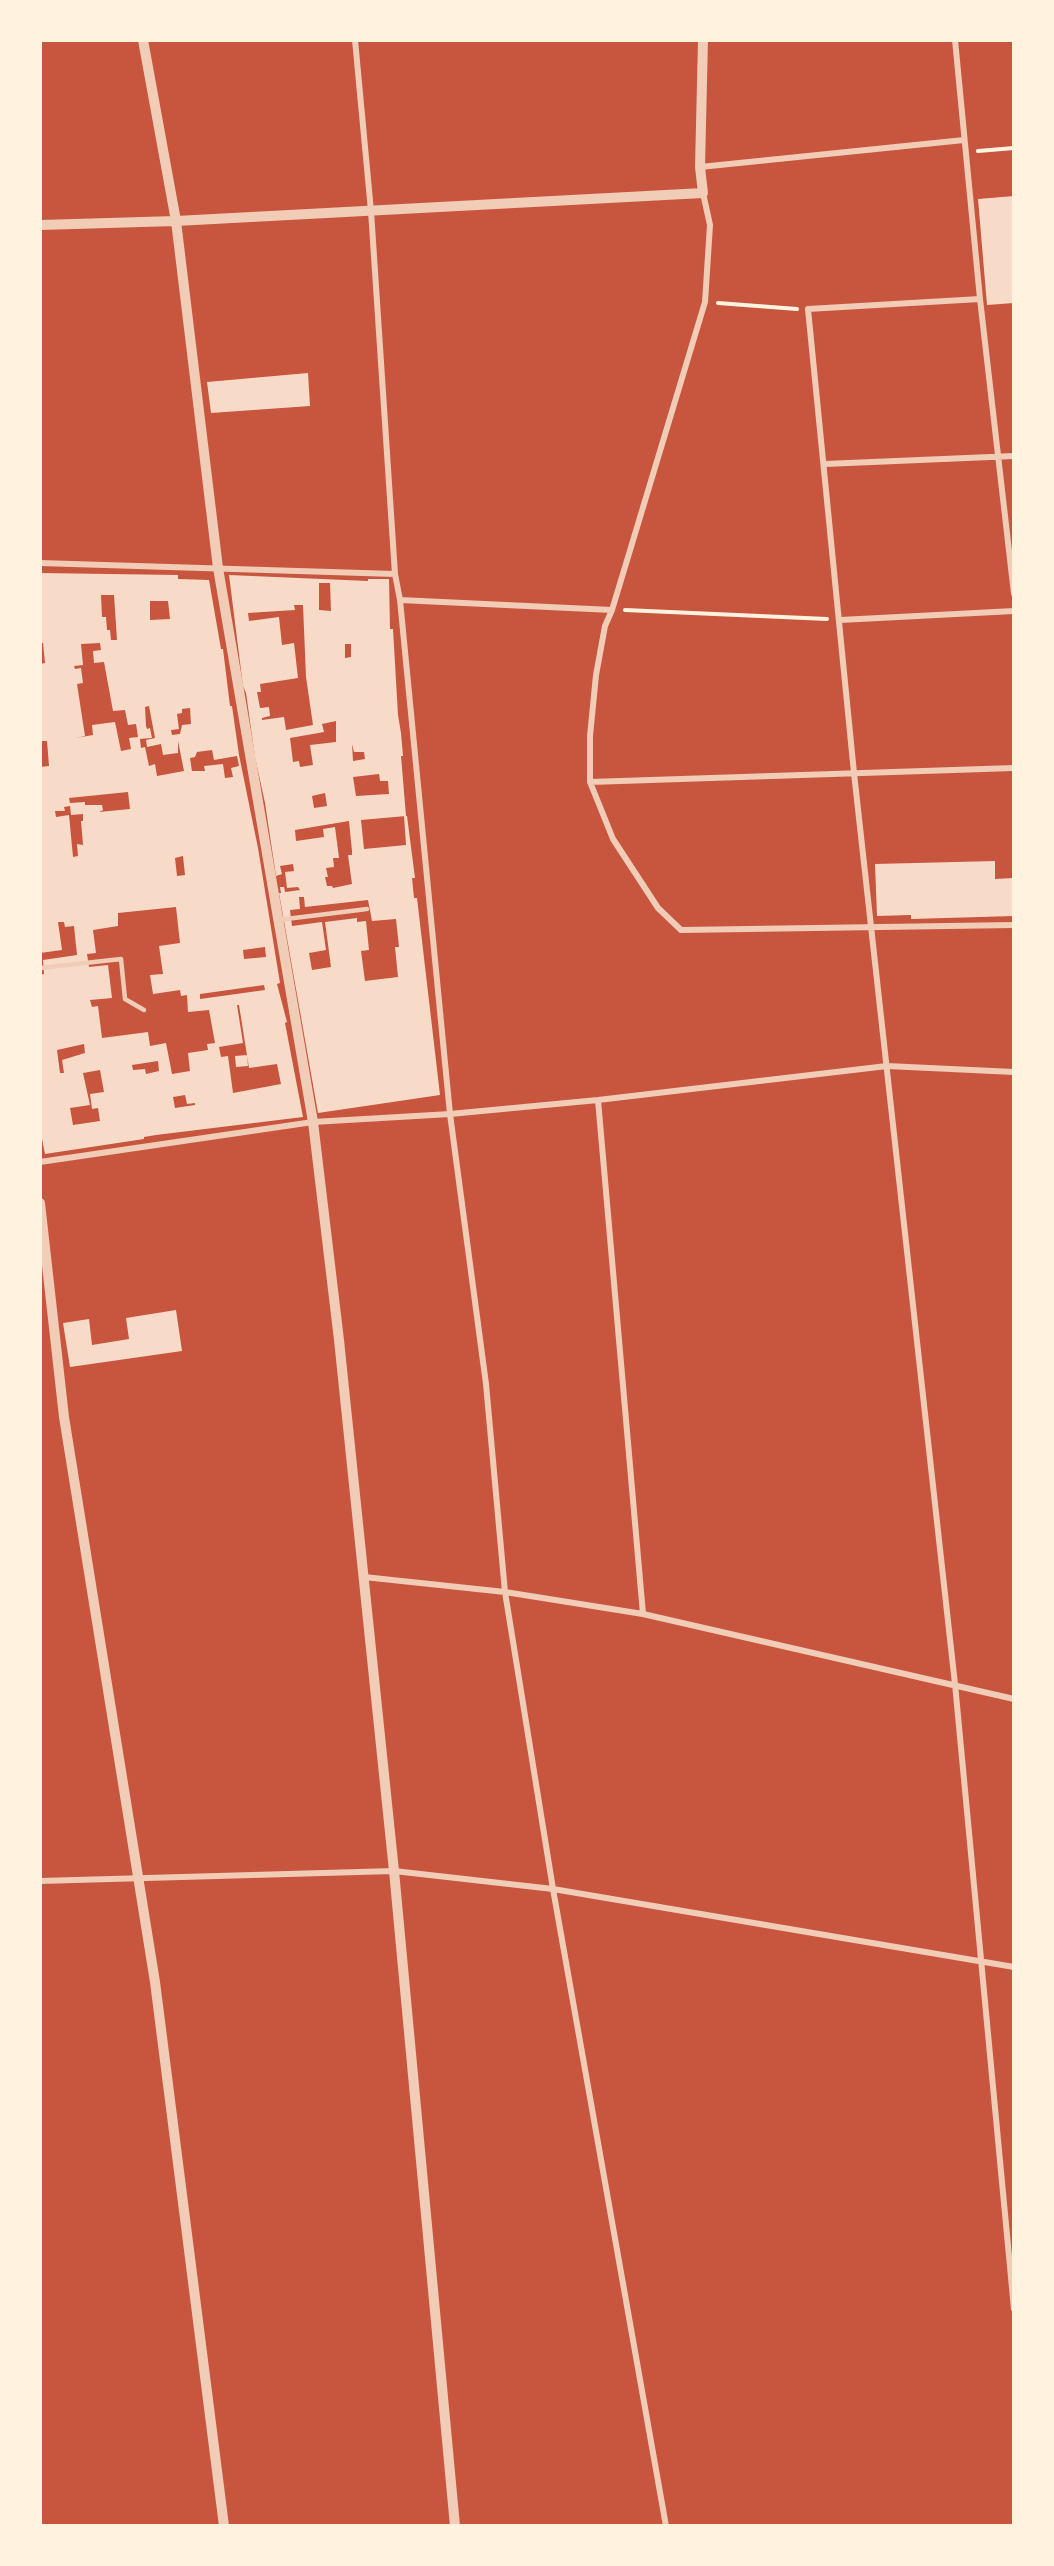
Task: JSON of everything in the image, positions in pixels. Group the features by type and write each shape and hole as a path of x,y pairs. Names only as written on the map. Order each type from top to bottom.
{"street":[{"path":"143,40 176,221 218,568 313,1122 394,1871 456,2526"},
{"path":"354,40 371,211 395,574 400,600 450,1114 486,1384 505,1592 553,1889 666,2526"},
{"path":"704,40 700,167 710,225 705,302 612,610 605,626 596,675 590,736 590,783 613,840 658,908 681,930 1014,925"},
{"path":"955,40 980,299 1014,594"},
{"path":"700,167 964,140"},
{"path":"40,225 176,221 703,193"},
{"path":"980,299 808,309 854,773 956,1684 1014,2309"},
{"path":"825,464 1014,456"},
{"path":"40,563 395,574"},
{"path":"400,600 612,610"},
{"path":"840,620 1014,611"},
{"path":"590,783 1014,768"},
{"path":"40,1162 313,1122 450,1114 598,1100 886,1066 1014,1072"},
{"path":"598,1100 643,1614"},
{"path":"40,1203 64,1417 154,1982 224,2526"},
{"path":"364,1577 505,1592 643,1614 1014,1699"},
{"path":"40,1881 394,1871 553,1889 1014,1967"}],"lane":[{"path":"278,920 367,909"},
{"path":"40,969 121,958 125,999 144,1010"}],"path":[{"path":"965,152 1014,148"},
{"path":"705,302 808,309"},
{"path":"612,610 840,620"}],"building":[{"path":"1014,196 1014,303 987,305 978,199"},
{"path":"308,373 310,406 211,413 207,382"},
{"path":"40,573 178,575 178,579 209,580 221,649 223,649 230,706 232,706 239,755 258,848 280,983 277,984 287,1022 285,1023 303,1117 156,1135 144,1137 144,1139 45,1154 40,1129 40,975 44,974 43,960 77,955 74,926 65,927 64,922 58,922 62,950 40,953 40,767 49,766 47,741 40,741 40,664 45,663 43,643 40,643","holes":["101,595 114,595 117,640 111,640 110,630 107,630 106,617 102,617","150,601 168,601 170,619 150,620","100,643 101,650 93,651 94,663 104,662 113,711 125,710 128,725 136,724 138,737 129,738 131,749 121,751 115,722 92,725 93,735 76,738 85,736 77,684 83,683 81,668 75,669 74,666 83,665 81,644","149,706 155,738 146,740 147,747 161,744 163,755 178,753 178,741 184,771 157,776 155,764 149,766 145,747 141,748 140,739 152,738 150,728 147,729 145,707","190,708 191,724 182,725 180,734 172,735 171,730 179,729 177,714 182,713 182,709","212,750 214,760 237,756 239,766 231,768 233,777 225,778 223,764 204,766 205,771 192,771 190,758 195,757 197,752","128,792 130,809 99,812 103,810 102,805 85,805 85,802 70,803 69,798","70,806 71,815 83,814 83,821 81,821 83,845 77,844 78,856 73,857 69,815 56,817 55,811 65,811 64,807","183,856 185,875 177,876 175,858","176,907 180,943 159,946 163,974 150,975 153,994 180,990 181,996 187,995 188,1012 209,1010 215,1043 207,1044 208,1050 188,1053 190,1071 172,1074 166,1043 150,1046 148,1032 102,1038 98,1006 92,1007 90,1000 112,998 108,965 89,967 87,954 96,953 93,930 118,926 118,913","265,947 266,957 244,959 243,950","264,985 265,990 200,999 200,994","237,1005 239,1005 249,1068 277,1064 281,1084 233,1093 228,1056 221,1057 219,1047 243,1043","84,1044 85,1053 62,1060 64,1073 60,1073 57,1050","158,1061 159,1071 146,1074 145,1069 133,1070 132,1065","100,1070 104,1092 90,1094 92,1109 98,1108 100,1121 73,1125 70,1108 90,1105 83,1073","185,1095 187,1104 195,1103 195,1105 175,1108 173,1097"]},
{"path":"229,575 368,581 368,579 389,579 390,629 393,629 406,816 415,878 412,878 414,898 417,898 440,1095 318,1113 279,893 281,893 280,887 284,887 285,892 300,890 298,887 287,888 285,872 294,871 293,864 280,866 282,874 276,876 243,686","holes":["319,583 330,583 331,611 319,610","294,605 303,605 306,677 313,725 286,730 284,717 262,720 270,716 269,707 260,708 257,692 261,692 260,684 298,678 294,643 282,645 279,617 249,621 248,613 295,610","345,644 351,644 351,657 345,658","336,721 336,742 310,745 313,765 300,767 299,761 293,762 290,738 324,732 322,724","352,744 354,752 364,752 365,759 353,761","379,774 380,781 388,781 389,794 356,796 353,777","325,793 327,806 314,808 312,796","404,816 406,845 364,849 361,820","349,821 352,855 348,855 352,884 333,888 327,886 326,868 334,867 333,858 339,858 335,827 323,829 324,837 296,841 295,830","299,897 304,897 305,907 368,900 372,921 396,919 399,947 395,947 398,977 365,981 361,951 369,950 366,921 357,922 357,918 325,922 331,967 312,970 309,953 326,950 322,922 292,926 290,910 300,909"]},
{"path":"995,861 995,879 1014,878 1014,916 911,919 911,915 877,916 875,864"},
{"path":"247,1055 248,1066 236,1067 235,1056"},
{"path":"176,1310 182,1351 70,1367 63,1323 89,1319 92,1345 129,1339 126,1318"}]}
